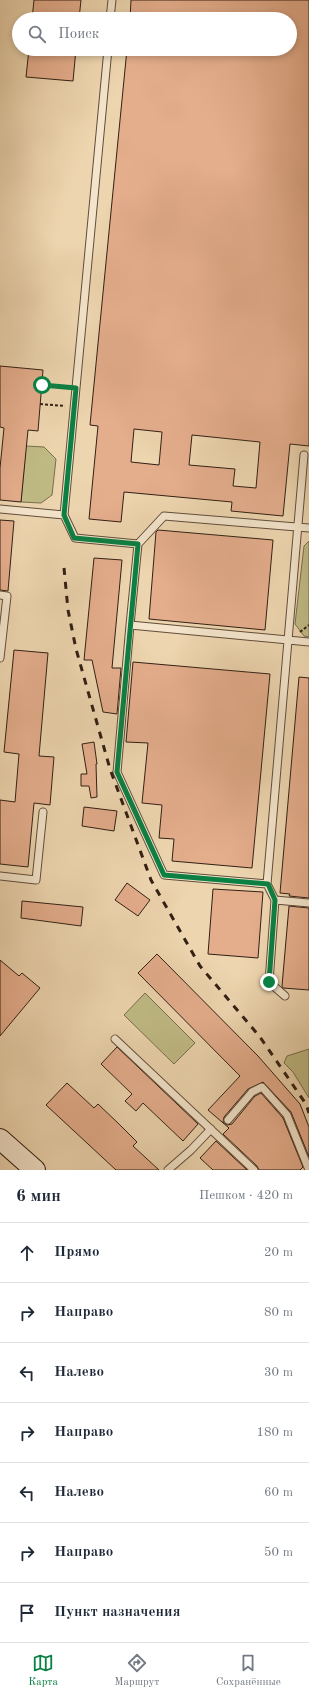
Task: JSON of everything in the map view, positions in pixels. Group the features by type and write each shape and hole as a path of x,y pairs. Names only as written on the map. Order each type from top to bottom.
{"street":[{"path":"0,1139 35,1170"}],"lane":[{"path":"111,12 112,0"},
{"path":"107,56 64,515 74,538 138,544"},
{"path":"285,996 269,982 275,900 268,884 304,455"},
{"path":"0,509 64,515"},
{"path":"268,884 164,875 117,772 138,544 164,516 309,528"},
{"path":"0,595 7,596 0,658"},
{"path":"130,626 309,642"},
{"path":"0,876 36,880 43,812"},
{"path":"275,900 309,903"},
{"path":"115,1039 254,1170"},
{"path":"228,1120 252,1092 262,1087 287,1115 309,1170"},
{"path":"168,1170 191,1150 211,1129"}],"path":[{"path":"42,385 76,388"},
{"path":"40,404 74,407"}],"shaded area":[{"path":"26,446 44,447 56,459 52,495 41,503 21,502"},
{"path":"309,541 309,637 304,636 295,624 304,546"},
{"path":"145,993 195,1043 174,1064 124,1015"},
{"path":"309,1049 309,1098 293,1072 284,1063 287,1056"}],"building":[{"path":"34,0 81,0 80,12 33,12"},
{"path":"131,0 309,0 309,446 290,444 283,516 231,511 232,502 124,492 121,522 89,519 98,426 90,425 126,56 297,56 297,12 130,12","holes":["134,429 162,432 159,465 131,462","192,435 260,442 256,488 233,486 235,469 189,465"]},
{"path":"28,56 75,56 73,81 26,77"},
{"path":"0,366 43,370 38,431 28,430 21,502 0,500 0,468 4,428 0,427"},
{"path":"0,520 14,521 8,591 0,590"},
{"path":"158,530 273,540 265,630 149,619 156,532"},
{"path":"94,558 122,560 112,668 121,668 117,714 103,712 92,660 84,660"},
{"path":"14,650 48,653 39,756 54,757 50,805 34,803 28,867 0,864 0,800 15,802 19,754 4,752"},
{"path":"133,662 270,674 252,868 172,861 174,839 159,838 162,805 142,803 148,743 126,742"},
{"path":"299,677 309,678 309,898 289,896 290,894 280,893"},
{"path":"94,742 97,764 97,797 91,798 89,786 81,786 81,774 87,774 82,744"},
{"path":"84,807 117,811 114,831 82,826"},
{"path":"127,883 150,900 138,916 115,900"},
{"path":"213,889 263,892 258,958 208,954"},
{"path":"22,901 83,907 81,926 21,918"},
{"path":"289,906 309,908 309,990 283,988 282,986"},
{"path":"157,954 258,1056 300,1104 309,1127 309,1157 291,1112 263,1082 248,1089 224,1117 223,1122 227,1125 232,1124 255,1096 261,1093 283,1118 303,1167 300,1170 259,1170 257,1166 223,1134 229,1128 208,1110 240,1076 138,973"},
{"path":"0,960 19,976 22,973 40,988 0,1036"},
{"path":"117,1047 198,1124 183,1141 143,1103 136,1111 125,1101 132,1094 101,1064"},
{"path":"67,1083 94,1108 98,1104 137,1142 133,1146 159,1170 116,1170 46,1105"},
{"path":"216,1141 247,1170 213,1170 200,1158"}],"railway":[{"path":"64,568 68,610 76,649 110,769 151,880 200,966 260,1037 306,1104 309,1113"}],"route":[{"path":"42,385 76,388 64,515 74,538 138,544 117,772 164,875 268,884 275,900 269,982"}]}
